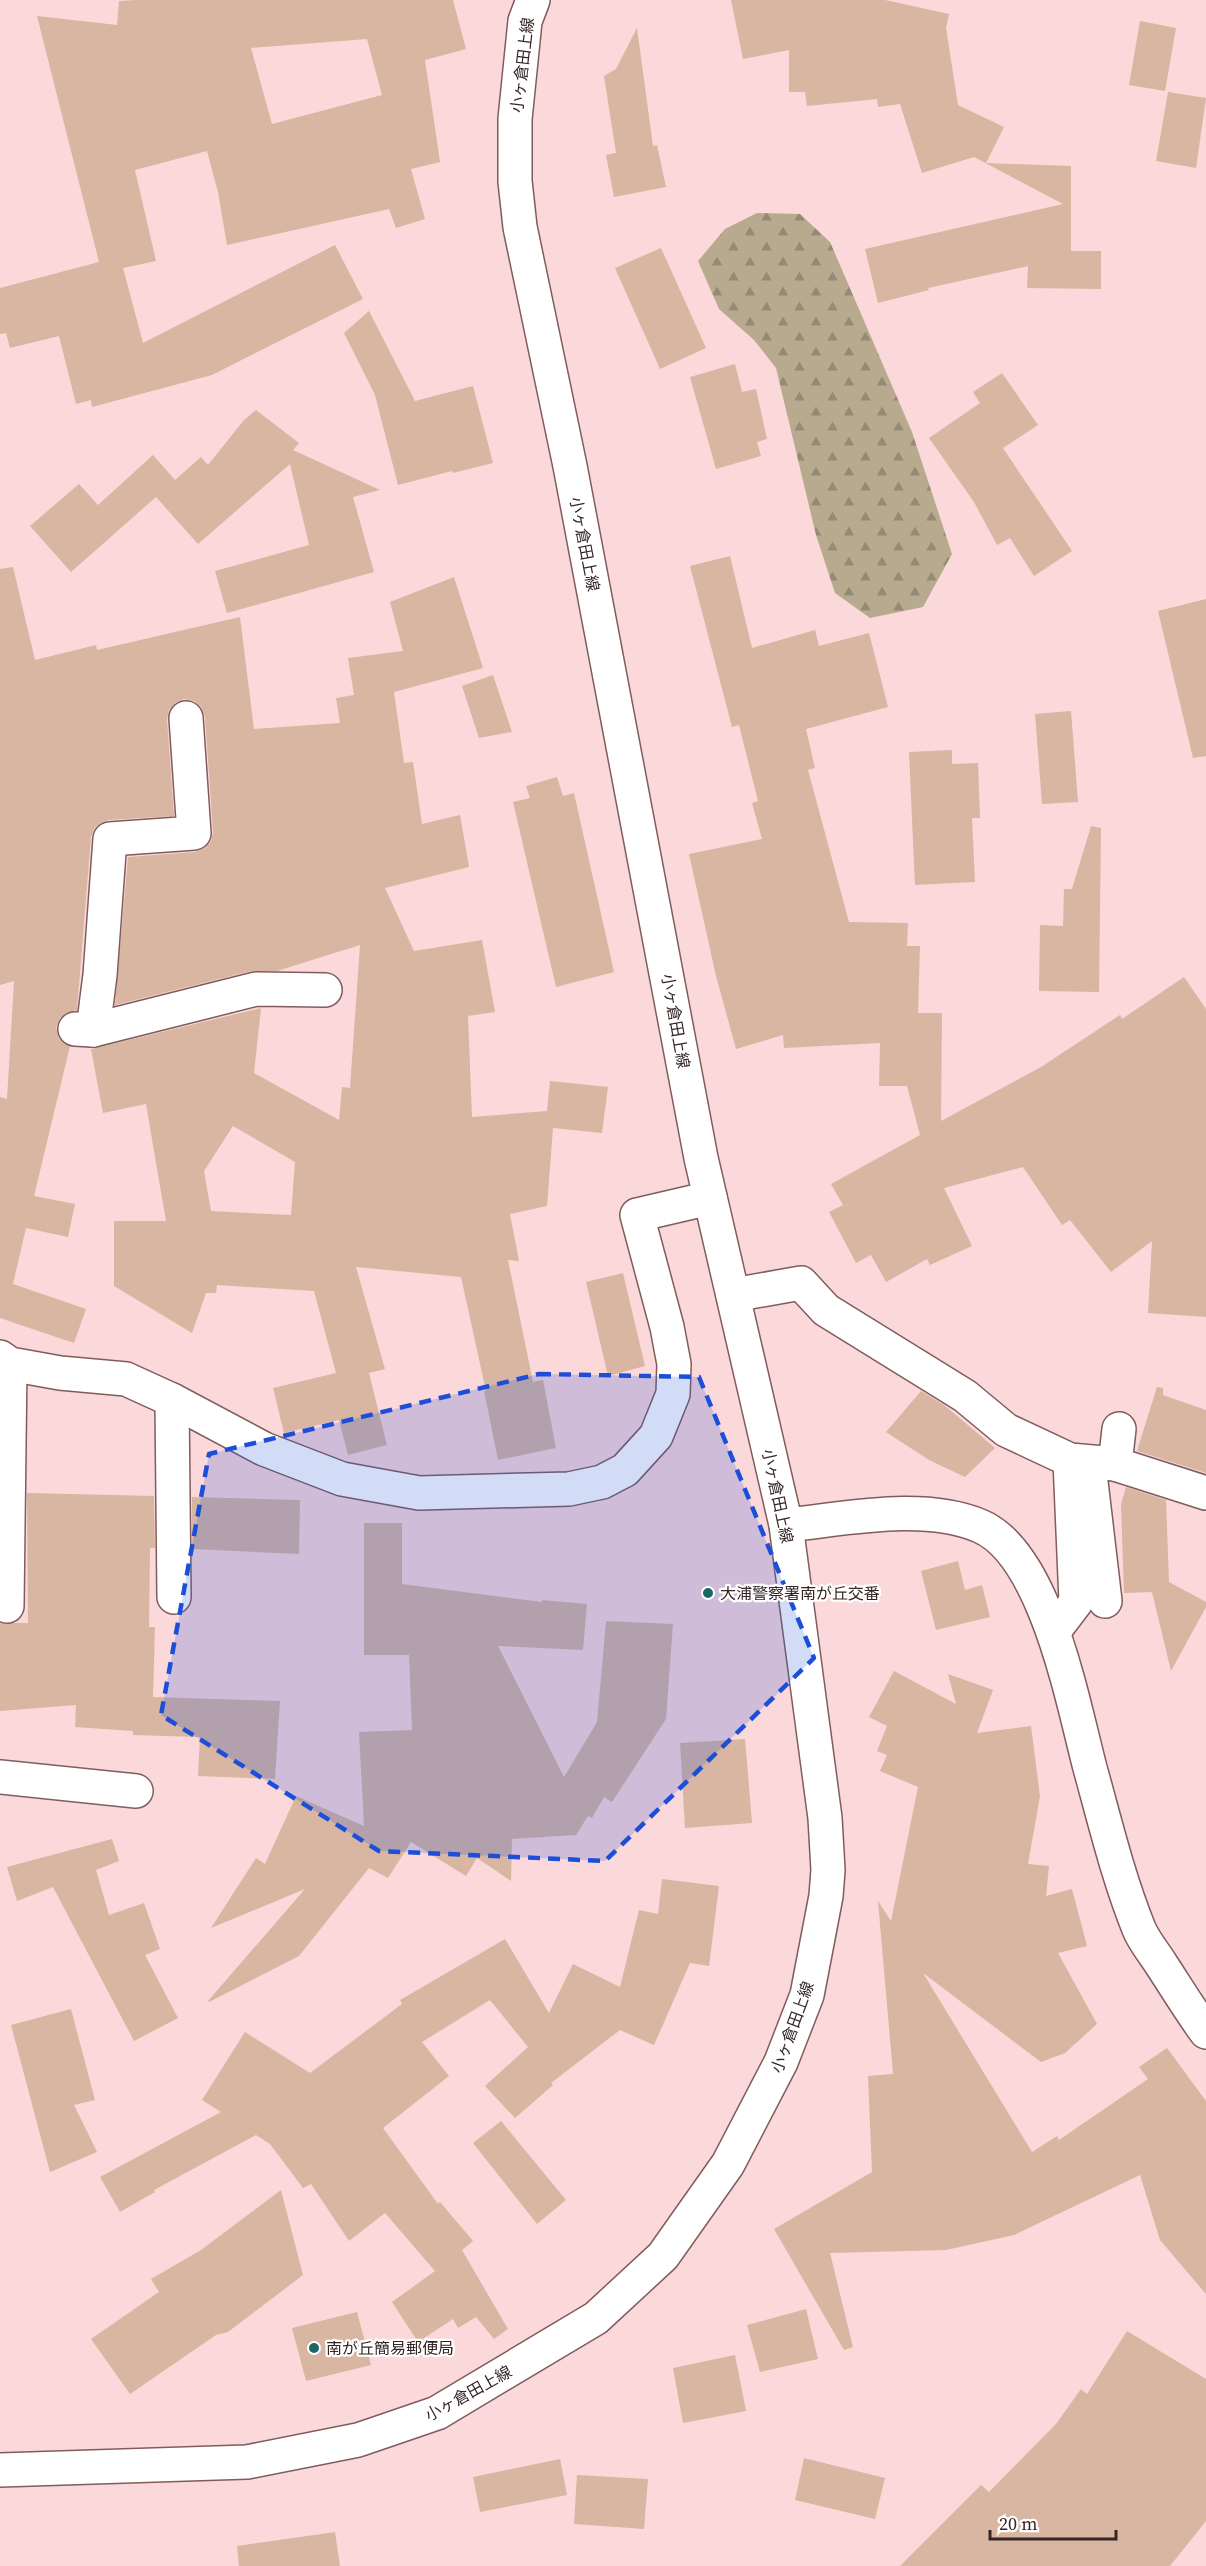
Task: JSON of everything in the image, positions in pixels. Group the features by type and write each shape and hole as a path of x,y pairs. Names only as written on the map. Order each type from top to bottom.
{"street":[{"name":"小ヶ倉田上線","path":"0,2470 247,2462 358,2440 437,2413 596,2318 663,2256 728,2164 782,2062 807,1995 826,1896 825,1818 786,1525 710,1198 572,477 520,227 515,181 514,119 525,21 532,0"},
{"path":"186,718 194,833 110,839 106,904 84,1029 256,989 325,990"},
{"path":"7,1606 5,1360 60,1373 126,1379 172,1400 264,1449 342,1479 419,1493 569,1489 602,1482 624,1470 656,1436 673,1394 674,1364 667,1327 637,1215 710,1198"},
{"path":"733,1295 801,1283 826,1310 965,1396 1006,1430 1091,1462 1206,1492"},
{"path":"172,1400 174,1597"},
{"path":"1054,1631 1076,1602 1091,1462 1119,1429"},
{"path":"1091,1462 1105,1601"},
{"path":"786,1525 888,1514 944,1515 982,1526 1001,1540 1019,1561 1054,1631 1111,1845 1140,1932 1206,2032"},
{"path":"0,1777 136,1791"}],"highlighted area":[{"path":"539,1374 699,1377 814,1658 605,1861 379,1851 161,1715 209,1454"}],"green space":[{"path":"757,213 800,214 830,242 912,432 952,554 923,607 870,618 835,593 816,535 776,368 754,340 719,309 698,261 725,229"}],"building":[{"path":"453,0 466,49 425,60 440,162 411,169 425,219 396,228 389,209 227,245 218,192 207,151 135,170 156,261 123,268 143,343 335,245 363,299 212,375 92,407 91,400 76,404 59,336 10,348 6,333 0,334 0,288 99,262 37,16 117,25 119,1","holes":["367,39 382,95 272,124 251,48"]},
{"path":"731,0 885,0 949,14 946,28 958,105 1004,127 986,163 1071,166 1071,251 1101,251 1101,289 1027,288 1028,266 928,288 929,290 878,303 865,249 1063,204 974,157 922,173 900,104 878,107 877,99 807,106 805,92 789,92 789,50 743,59"},
{"path":"1140,21 1176,28 1165,91 1129,85"},
{"path":"637,28 653,146 657,145 666,187 614,197 606,155 616,153 604,76 616,69"},
{"path":"1168,92 1206,98 1196,168 1156,161"},
{"path":"661,248 706,348 660,369 615,268"},
{"path":"369,311 415,401 473,386 493,463 398,485 375,395 344,333"},
{"path":"735,364 742,392 756,389 767,439 757,442 761,456 716,469 690,377"},
{"path":"1002,373 1038,425 1003,448 1072,551 1034,576 1010,538 997,545 974,502 929,438 980,403 973,392"},
{"path":"256,410 299,443 293,450 380,490 353,497 374,572 227,613 215,571 309,545 290,464 198,544 156,497 71,572 30,526 79,484 98,505 153,455 175,480 201,457 208,465 244,420"},
{"path":"730,556 752,648 815,630 819,646 869,633 888,707 806,729 815,768 808,770 849,922 908,923 907,946 920,946 918,1013 942,1013 941,1121 1041,1067 1120,1015 1122,1019 1184,977 1206,1009 1206,1317 1148,1313 1152,1241 1111,1272 1070,1220 1062,1225 1023,1167 944,1188 972,1246 930,1265 927,1259 886,1282 871,1255 856,1263 829,1212 843,1205 831,1184 920,1135 907,1086 879,1086 880,1043 784,1048 783,1035 736,1049 716,976 689,854 762,839 752,803 758,801 739,725 732,727 690,566"},
{"path":"13,567 35,660 96,645 97,650 240,617 254,729 340,723 336,698 354,695 348,658 403,651 390,602 454,577 483,668 394,692 404,763 413,762 422,824 460,815 469,867 385,888 414,951 482,940 495,1012 468,1016 472,1117 547,1111 550,1081 608,1087 602,1133 553,1128 547,1206 510,1214 519,1261 508,1260 533,1382 543,1380 556,1448 498,1460 484,1391 486,1391 461,1277 356,1267 385,1369 369,1373 387,1445 348,1455 339,1420 284,1433 273,1388 336,1373 314,1291 217,1285 216,1293 206,1293 192,1333 114,1286 114,1221 166,1221 146,1104 103,1113 91,1049 261,1008 254,1073 339,1120 342,1087 350,1088 360,945 277,971 251,971 115,1005 128,857 195,852 205,848 211,841 213,832 205,717 201,707 194,701 184,699 175,703 169,710 167,719 174,816 108,820 100,823 94,829 91,837 77,1010 66,1013 60,1018 56,1027 59,1038 70,1046 34,1196 75,1204 68,1237 26,1228 13,1284 10,1283 86,1309 74,1343 0,1318 0,1097 7,1099 14,981 0,985 0,569","holes":["233,1126 295,1162 291,1215 211,1211 204,1171"]},
{"path":"1206,599 1206,756 1193,758 1158,611"},
{"path":"493,675 512,732 479,738 462,686"},
{"path":"1071,711 1078,802 1042,804 1035,714"},
{"path":"952,750 952,764 978,763 980,818 972,818 975,882 915,885 909,752"},
{"path":"557,777 563,796 574,793 614,972 556,987 513,802 530,798 526,786"},
{"path":"1091,826 1101,828 1099,992 1039,991 1040,925 1063,926 1064,889 1072,889"},
{"path":"623,1273 645,1366 608,1376 586,1282"},
{"path":"1157,1387 1163,1388 1163,1395 1206,1410 1206,1473 1137,1451"},
{"path":"921,1391 944,1405 995,1448 965,1477 929,1460 886,1432"},
{"path":"1126,1487 1166,1500 1169,1582 1206,1602 1206,1607 1171,1671 1152,1592 1124,1593 1121,1504"},
{"path":"27,1493 154,1496 155,1548 150,1548 149,1627 155,1627 153,1697 280,1701 275,1779 198,1776 200,1737 133,1735 133,1731 75,1727 76,1705 0,1711 0,1623 28,1623"},
{"path":"192,1497 300,1500 299,1554 192,1549"},
{"path":"364,1523 402,1523 402,1584 542,1602 542,1600 587,1604 583,1650 498,1646 564,1777 597,1722 606,1621 673,1624 666,1719 612,1802 604,1797 592,1818 588,1816 576,1835 512,1839 511,1881 477,1858 466,1876 411,1842 388,1878 369,1868 299,1956 209,2002 305,1889 211,1928 256,1858 265,1864 296,1796 364,1826 359,1732 412,1730 409,1655 364,1655"},
{"path":"958,1561 965,1590 982,1585 990,1617 936,1630 921,1571"},
{"path":"894,1671 956,1704 948,1674 993,1690 977,1733 1031,1726 1040,1796 1028,1864 1049,1866 1046,1896 1072,1889 1087,1946 1058,1953 1097,2024 1065,2053 1041,2062 923,1973 1032,2152 1057,2136 1059,2140 1148,2079 1139,2067 1167,2048 1206,2101 1206,2294 1160,2240 1140,2175 1014,2235 946,2250 830,2253 853,2347 844,2350 774,2229 872,2172 868,2076 893,2074 878,1901 891,1921 918,1787 880,1771 887,1755 877,1751 887,1726 869,1717"},
{"path":"745,1739 752,1823 685,1828 680,1743"},
{"path":"112,1839 119,1861 96,1870 109,1915 144,1903 160,1949 145,1955 178,2018 134,2041 53,1887 17,1901 7,1867"},
{"path":"662,1879 719,1886 709,1966 690,1963 654,2045 620,2030 551,2083 553,2085 515,2118 485,2086 528,2047 490,2000 422,2042 449,2076 383,2128 438,2204 440,2202 473,2241 462,2250 508,2329 494,2339 476,2317 458,2328 453,2319 418,2342 392,2302 435,2271 385,2213 349,2241 311,2184 303,2188 270,2144 256,2135 154,2190 155,2192 120,2212 100,2177 221,2112 202,2100 245,2032 310,2073 402,2004 400,2000 505,1939 549,2013 573,1964 620,1987 639,1910 658,1914"},
{"path":"71,2009 95,2100 74,2105 97,2152 50,2172 11,2025"},
{"path":"501,2121 566,2200 537,2224 473,2143"},
{"path":"281,2190 303,2275 228,2332 216,2335 130,2394 91,2339 159,2292 151,2279 201,2250"},
{"path":"806,2309 818,2359 760,2372 747,2325"},
{"path":"357,2312 371,2365 306,2381 292,2328"},
{"path":"1127,2331 1206,2379 1206,2521 1170,2566 900,2566 981,2485 989,2492 1056,2424 1081,2389 1087,2394"},
{"path":"735,2355 746,2411 683,2423 673,2368"},
{"path":"804,2458 885,2478 875,2519 795,2500"},
{"path":"560,2459 567,2495 480,2512 473,2477"},
{"path":"577,2475 648,2479 644,2529 574,2524"},
{"path":"335,2532 340,2566 239,2566 237,2546"}],"place":[{"name":"大浦警察署南が丘交番","path":"708,1593"},
{"name":"南が丘簡易郵便局","path":"314,2348"}]}
